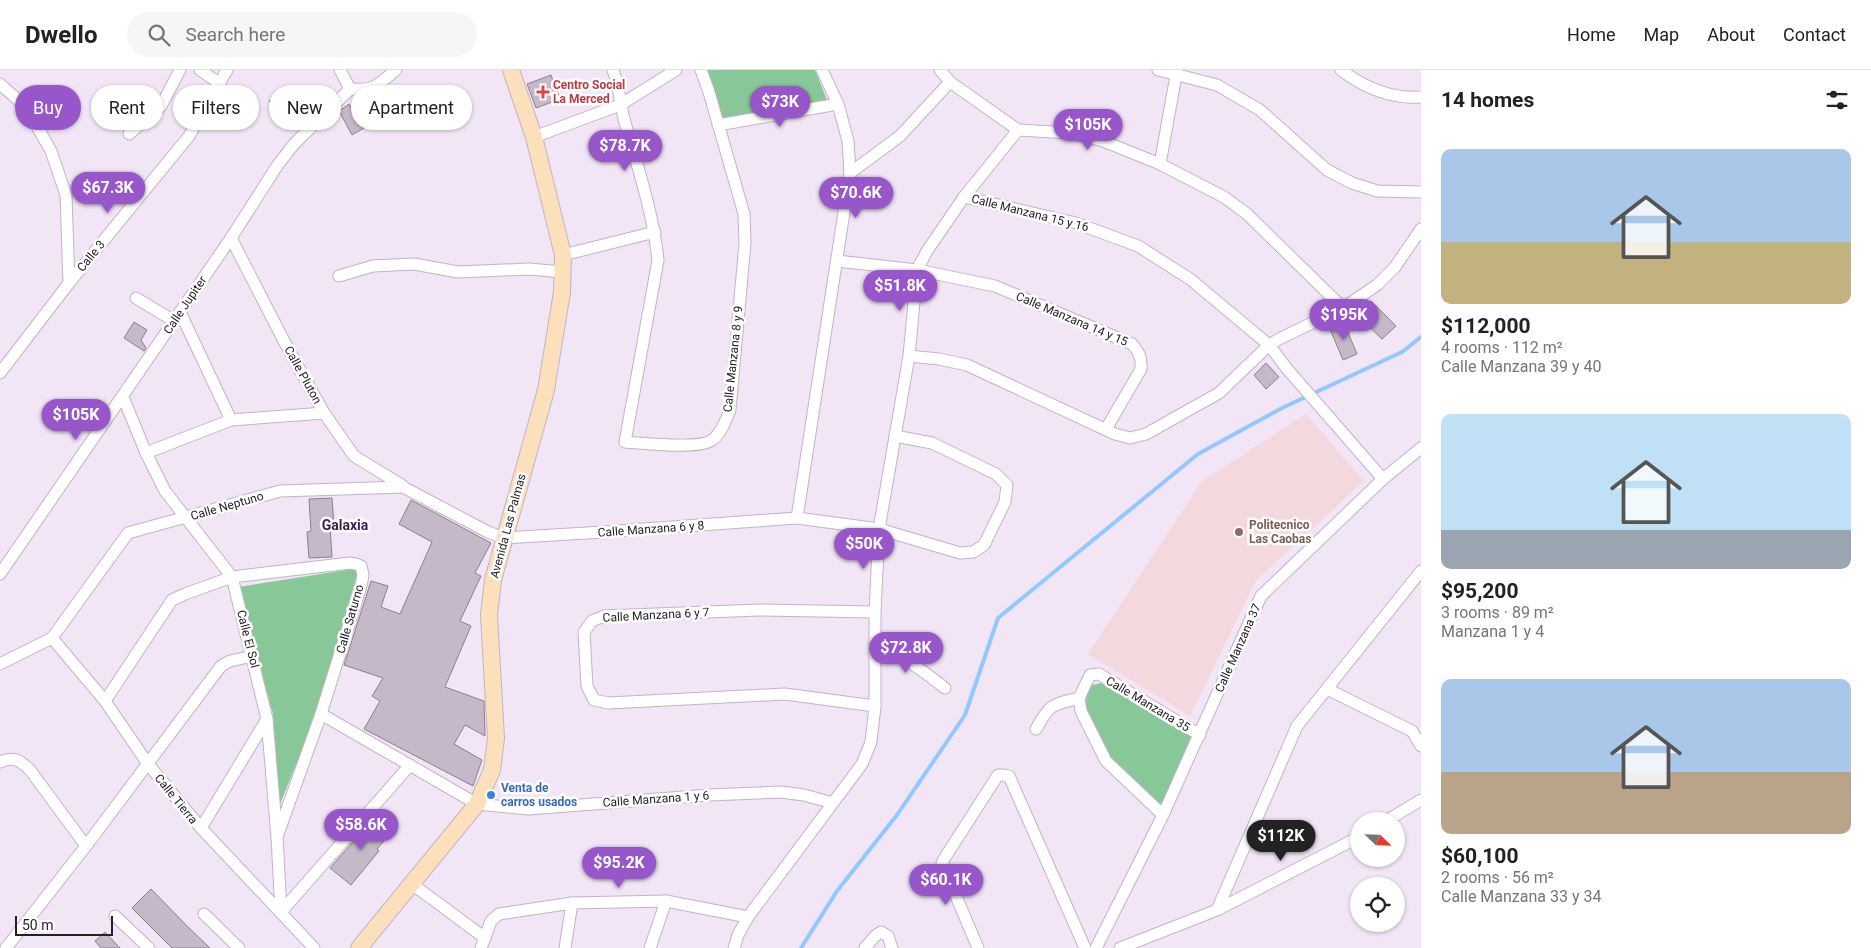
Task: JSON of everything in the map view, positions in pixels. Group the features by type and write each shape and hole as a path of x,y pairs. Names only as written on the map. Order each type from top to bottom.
{"street":[{"path":"129,134 161,106 180,70"},
{"path":"200,70 219,83"},
{"name":"Calle 3","path":"1,368 189,136 227,70"},
{"path":"340,70 350,89 366,90 375,87 396,70"},
{"name":"Avenida Las Palmas","path":"359,948 477,804 492,770 496,738 489,615 493,580 546,390 562,292 563,255 534,137 511,70"},
{"path":"563,255 655,232 620,105 618,81 613,70"},
{"path":"534,137 620,105 676,70"},
{"path":"701,70 718,125 838,104"},
{"path":"797,518 850,173 848,141 838,104 822,70"},
{"path":"940,70 950,82 1018,130 1070,133 1103,141 1160,164 1224,197 1247,214 1343,308"},
{"path":"1158,70 1177,72 1217,84 1260,110 1327,170 1352,183 1377,190 1421,192"},
{"path":"1340,70 1368,88 1403,98 1421,97"},
{"path":"1160,164 1177,72"},
{"path":"850,173 900,136 950,82"},
{"path":"0,84 26,108 52,151 66,195 69,283"},
{"name":"Calle Jupiter","path":"0,574 231,238 277,166 294,144 350,89"},
{"name":"Calle Manzana 8 y 9","path":"655,232 658,260 625,442 697,445 712,440 723,426 730,410 745,243 744,214 718,125"},
{"path":"734,948 738,935 748,917 862,764 871,742 874,706 875,612 879,529 909,356 917,270 927,251 964,197 1018,130"},
{"name":"Calle Manzana 15 y 16","path":"964,197 1076,222 1138,246 1190,279 1269,346 1384,480"},
{"path":"909,356 967,365 1110,431 1130,438 1146,434 1219,393 1269,346 1281,338 1343,308 1377,285 1389,273 1421,229"},
{"name":"Calle Pluton","path":"231,238 324,413 354,456 403,487"},
{"name":"Calle Manzana 14 y 15","path":"837,261 917,270 995,286 1132,344 1139,352 1142,360 1141,369 1110,431"},
{"path":"339,276 374,266 414,264 458,272 529,268 562,272"},
{"path":"136,298 177,316 231,420"},
{"name":"Calle El Sol","path":"123,397 146,453 165,491 232,577 267,719 277,836 281,912"},
{"path":"146,453 231,420 324,413"},
{"name":"Calle Manzana 6 y 8","path":"504,538 797,518 879,529 960,553 973,552 984,545 1005,502 1007,485 996,474 932,444 895,436"},
{"name":"Calle Manzana 37","path":"1096,948 1163,815 1261,596 1384,480 1421,448"},
{"name":"Calle Neptuno","path":"0,664 52,638 128,533 280,491 403,487 488,532 504,538"},
{"name":"Calle Saturno","path":"105,701 172,600 232,577 350,563 356,564 360,566 363,575 321,714"},
{"path":"1217,910 1297,726 1421,571"},
{"name":"Calle Manzana 6 y 7","path":"874,706 785,694 608,703 594,700 587,686 584,632 592,621 604,616 759,610 875,612"},
{"name":"Calle Tierra","path":"52,638 105,701 148,764 201,828 314,948"},
{"path":"875,645 909,660 944,688"},
{"path":"6,948 86,846 221,666 230,661 253,656"},
{"name":"Calle Manzana 35","path":"1079,698 1090,675 1099,674 1200,735"},
{"path":"1327,689 1412,731 1421,746"},
{"path":"1036,730 1047,710 1059,703 1079,698 1081,711 1106,761 1163,815"},
{"path":"277,836 321,714 477,804"},
{"path":"201,828 267,719"},
{"path":"0,762 8,758 16,759 30,770 86,846"},
{"path":"281,912 410,765"},
{"path":"978,948 942,866 943,861 998,776 1004,774 1009,776 1085,948"},
{"name":"Calle Manzana 1 y 6","path":"477,804 529,809 709,794 781,792 804,795 833,803"},
{"path":"1401,812 1421,800"},
{"path":"1120,948 1217,910 1350,842"},
{"path":"412,884 483,943 491,921 499,914 572,903 666,901 748,917"},
{"path":"650,948 666,901"},
{"path":"565,948 572,903"},
{"path":"204,914 239,948"},
{"path":"115,916 149,948"},
{"path":"865,948 881,932 888,936 892,948"}],"shaded area":[{"name":"Politecnico Las Caobas","path":"1306,414 1364,481 1255,582 1190,716 1088,654 1202,481"}],"green space":[{"path":"705,70 815,70 827,100 719,121"},
{"path":"359,568 317,713 278,809 273,714 238,587"},
{"path":"1101,683 1193,738 1162,806 1109,761 1085,709 1088,686"}],"building":[{"name":"Centro Social La Merced","path":"551,75 560,99 536,108 527,84"},
{"path":"349,104 351,107 351,130 361,130 352,135 341,115 341,110"},
{"path":"1371,301 1396,326 1382,339 1357,315"},
{"path":"134,322 147,330 141,340 146,348 144,351 124,338"},
{"path":"1344,323 1357,354 1343,360 1330,329"},
{"path":"1266,363 1279,377 1266,389 1254,375"},
{"path":"332,498 334,526 330,526 332,557 309,558 307,532 311,531 309,499"},
{"path":"411,500 491,543 475,573 481,576 460,621 471,626 445,687 484,701 485,736 465,725 454,744 482,760 473,786 364,729 380,701 372,696 383,678 344,665 371,581 388,586 381,607 400,614 432,542 399,524"},
{"path":"375,817 392,831 377,849 379,851 351,885 330,868"},
{"path":"151,889 210,948 172,948 132,908"},
{"path":"105,932 120,948 101,948 95,941"}],"waterway":[{"path":"801,948 837,891 897,815 965,715 998,618 1198,454 1282,408 1402,352 1421,337"}],"place":[{"name":"Centro Social La Merced","path":"543,92"},
{"name":"Politecnico Las Caobas","path":"1239,532"},
{"name":"Venta de carros usados","path":"491,795"}],"district":[{"name":"Galaxia","path":"345,525"}]}
